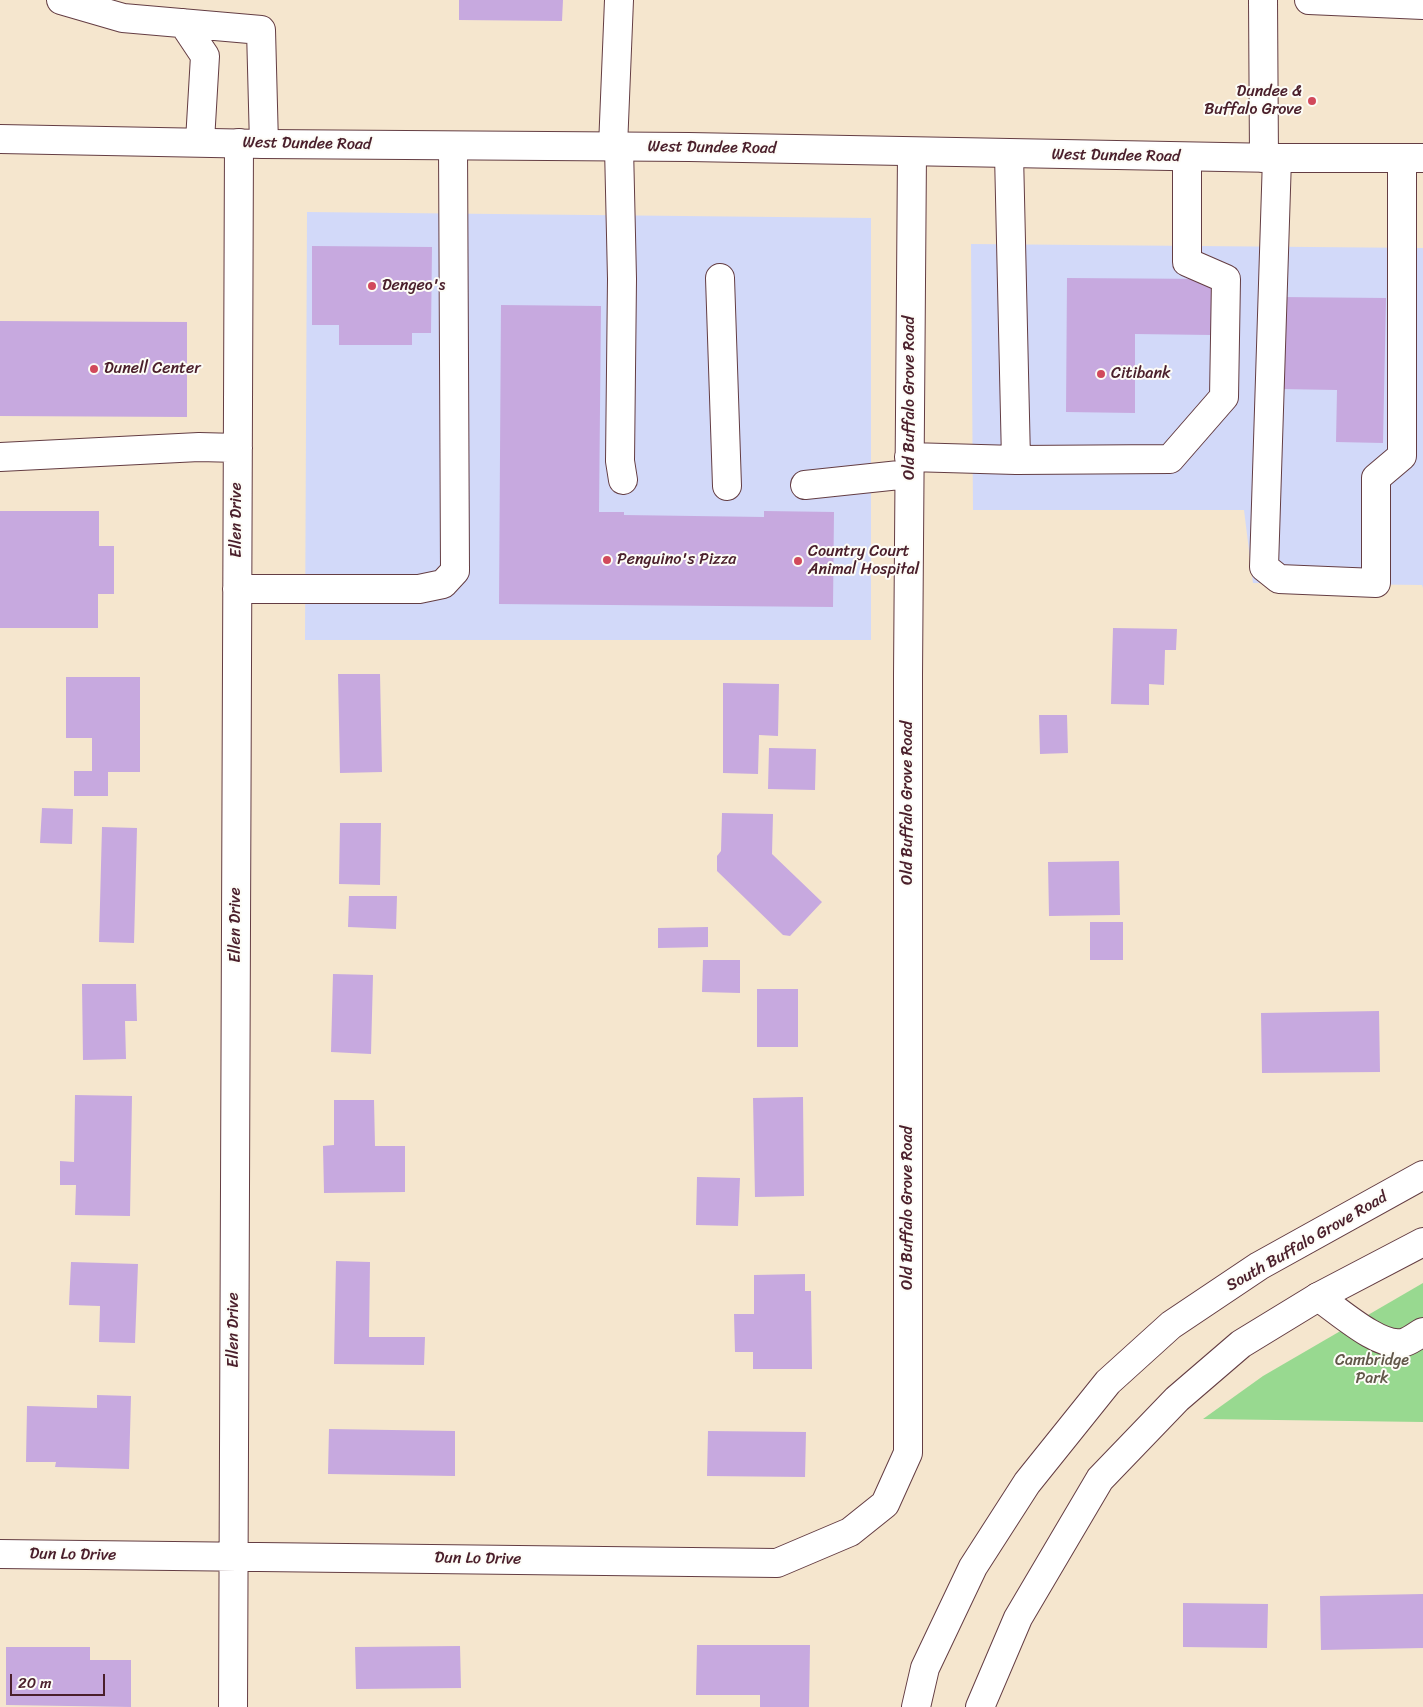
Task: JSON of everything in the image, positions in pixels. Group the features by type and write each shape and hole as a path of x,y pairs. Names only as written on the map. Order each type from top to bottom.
{"street":[{"path":"61,0 123,18 183,23 204,56 200,141"},
{"path":"620,0 616,147 622,279 620,461 624,480"},
{"path":"1263,0 1271,158 1264,567 1279,579 1376,583 1376,478 1402,456 1412,158"},
{"path":"1309,0 1423,5"},
{"name":"Ellen Drive","path":"183,23 261,30 252,144 238,448 233,1707"},
{"name":"West Dundee Road","path":"0,139 1187,157 1412,158"},
{"path":"237,589 419,589 443,584 455,571 453,146"},
{"name":"Old Buffalo Grove Road","path":"908,1453 909,465 912,152"},
{"path":"1009,154 1016,460"},
{"path":"805,485 909,465 1016,460 1170,459 1224,397 1226,279 1187,262 1187,157"},
{"path":"720,278 727,486"},
{"path":"0,457 199,447 238,448"},
{"name":"South Buffalo Grove Road","path":"916,1707 925,1668 973,1566 1027,1483 1108,1382 1171,1325 1259,1266 1423,1175"},
{"path":"980,1707 1018,1618 1100,1479 1177,1399 1241,1344 1318,1297 1423,1242"},
{"path":"1318,1297 1385,1341 1404,1343 1423,1332"},
{"name":"Dun Lo Drive","path":"0,1554 777,1563 850,1532 885,1504 908,1453"}],"shaded area":[{"path":"307,212 871,218 871,640 305,640"},
{"path":"971,244 1423,248 1423,588 1422,585 1253,583 1244,510 973,510"}],"green space":[{"name":"Cambridge Park","path":"1423,1283 1423,1422 1203,1419 1263,1376"}],"building":[{"path":"459,0 563,0 562,21 459,20"},
{"name":"Dengeo's","path":"312,246 432,247 431,333 412,333 412,345 339,345 339,325 312,325"},
{"name":"Citibank","path":"1067,278 1212,279 1211,335 1135,334 1135,413 1066,412"},
{"path":"1281,297 1386,298 1383,443 1336,442 1337,390 1280,389"},
{"path":"501,305 601,306 599,512 624,512 624,515 764,517 764,511 834,512 833,607 499,604"},
{"name":"Dunell Center","path":"0,321 187,322 187,417 0,416"},
{"path":"0,511 99,511 99,546 114,546 114,594 98,594 98,628 0,628"},
{"path":"1113,628 1177,629 1176,650 1165,650 1164,685 1149,684 1149,705 1111,704"},
{"path":"338,674 380,674 382,772 340,773"},
{"path":"66,677 140,677 140,772 108,772 108,796 74,796 74,771 92,771 92,738 66,738"},
{"path":"723,683 779,684 778,736 759,735 758,774 723,773"},
{"path":"1039,715 1067,715 1068,753 1040,754"},
{"path":"769,748 816,749 815,790 768,789"},
{"path":"42,808 73,809 72,844 40,843"},
{"path":"722,813 773,814 772,854 822,902 790,936 783,935 717,871 717,856 721,851"},
{"path":"340,823 381,823 380,885 339,884"},
{"path":"102,827 137,828 134,943 99,942"},
{"path":"1119,861 1120,915 1049,916 1048,862"},
{"path":"349,896 397,896 396,929 348,927"},
{"path":"1090,922 1123,922 1123,960 1090,960"},
{"path":"708,927 708,947 658,948 658,928"},
{"path":"703,960 740,960 740,993 702,992"},
{"path":"333,974 373,975 371,1054 331,1052"},
{"path":"82,984 136,984 137,1021 125,1021 126,1059 83,1060"},
{"path":"757,989 798,989 798,1047 757,1047"},
{"path":"1379,1011 1380,1072 1262,1073 1261,1013"},
{"path":"75,1095 132,1096 130,1216 75,1215 76,1185 60,1185 60,1161 74,1162"},
{"path":"803,1097 804,1196 755,1197 753,1098"},
{"path":"334,1100 374,1100 375,1146 405,1146 405,1192 324,1193 323,1146 334,1145"},
{"path":"697,1177 740,1178 738,1226 696,1225"},
{"path":"336,1261 370,1262 369,1337 425,1337 424,1365 334,1364"},
{"path":"71,1262 138,1264 135,1343 99,1342 100,1306 69,1305"},
{"path":"805,1274 805,1291 811,1291 812,1369 753,1369 753,1352 735,1352 734,1314 754,1314 754,1275"},
{"path":"97,1395 131,1396 129,1469 55,1467 56,1462 26,1462 27,1406 97,1408"},
{"path":"329,1429 455,1431 455,1476 328,1474"},
{"path":"708,1431 806,1432 805,1477 707,1476"},
{"path":"1423,1594 1423,1648 1321,1650 1320,1596"},
{"path":"1183,1603 1268,1604 1267,1648 1183,1647"},
{"path":"697,1645 810,1645 809,1707 760,1707 760,1695 696,1695"},
{"path":"460,1646 461,1688 356,1689 355,1647"},
{"path":"6,1647 90,1647 90,1660 131,1660 131,1707 6,1705"}],"place":[{"name":"Dundee & Buffalo Grove","path":"1312,101"},
{"name":"Dengeo's","path":"372,286"},
{"name":"Dunell Center","path":"94,369"},
{"name":"Citibank","path":"1101,374"},
{"name":"Penguino's Pizza","path":"607,560"},
{"name":"Country Court Animal Hospital","path":"798,561"}]}
